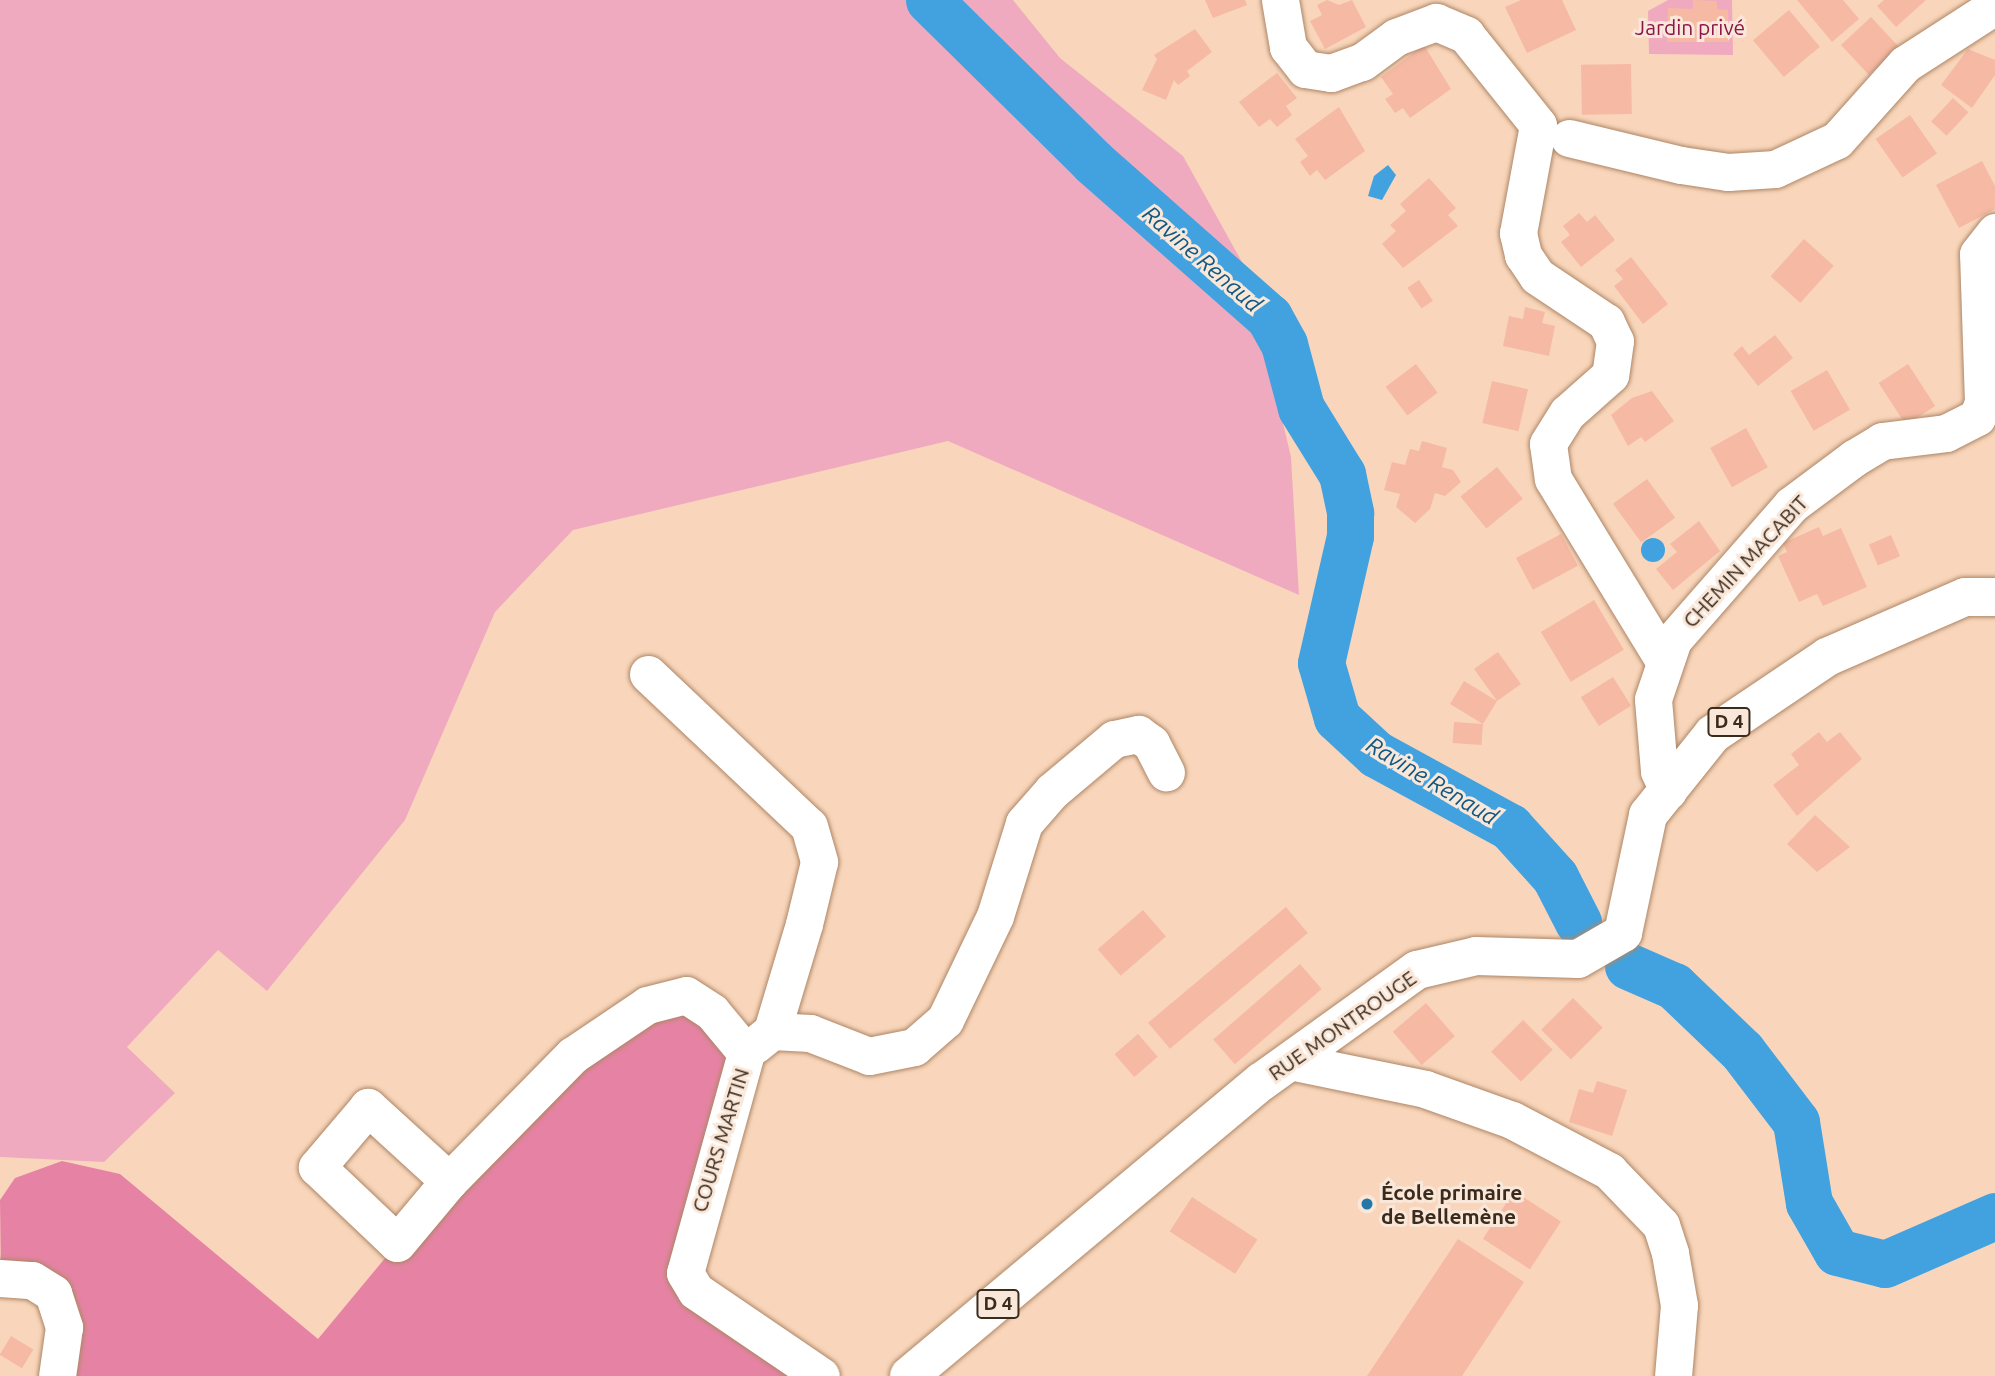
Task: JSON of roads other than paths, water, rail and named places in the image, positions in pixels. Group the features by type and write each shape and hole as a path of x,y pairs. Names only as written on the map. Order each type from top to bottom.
{"main road":[{"name":"RUE MONTROUGE","path":"909,1376 1086,1232 1176,1150 1417,970 1476,956 1578,959 1623,933 1634,894 1638,843 1648,814 1713,734 1827,657 1965,597 1995,597"}],"street":[{"path":"1280,0 1287,47 1305,69 1331,73 1362,62 1396,37 1436,22 1466,36 1538,125 1518,233 1523,255 1537,276 1597,314 1615,341 1610,375 1567,413 1548,444 1553,479 1664,661"},
{"path":"1569,138 1681,165 1728,172 1776,169 1837,140 1905,64 1995,6"},
{"name":"CHEMIN MACABIT","path":"1668,792 1659,771 1653,710 1664,661 1673,640 1791,505 1882,441 1946,433 1977,417 1983,403 1978,254 1995,232"},
{"path":"648,674 809,826 819,862 759,1042 810,1032 869,1056 914,1047 945,1020 995,915 1013,812 1114,739 1144,738 1166,772"},
{"name":"COURS MARTIN","path":"449,1181 368,1107 317,1167 397,1243 449,1181 573,1055 647,1005 686,995 759,1042 685,1273 696,1291 821,1376"},
{"path":"1294,1062 1425,1089 1512,1120 1609,1171 1661,1224 1670,1253 1679,1306 1673,1376"},
{"path":"1,1278 32,1280 53,1293 64,1327 57,1376"}],"water":[{"path":"1388,165 1396,175 1382,200 1368,196 1374,176"},
{"path":"1653,538 1662,541 1665,550 1662,559 1653,562 1644,559 1641,550 1644,541"}],"waterway":[{"name":"Ravine Renaud","path":"929,0 1093,162 1269,317 1284,344 1301,408 1342,474 1350,513 1350,536 1321,663 1337,718 1376,754 1510,827 1555,877 1578,922"},
{"name":"Ravine Renaud","path":"1628,966 1674,986 1742,1051 1796,1122 1809,1203 1837,1252 1885,1264 1995,1216"}],"place":[{"name":"École primaire de Bellemène","path":"1367,1204"}],"park label":[{"name":"Jardin privé","path":"1690,27"}]}
